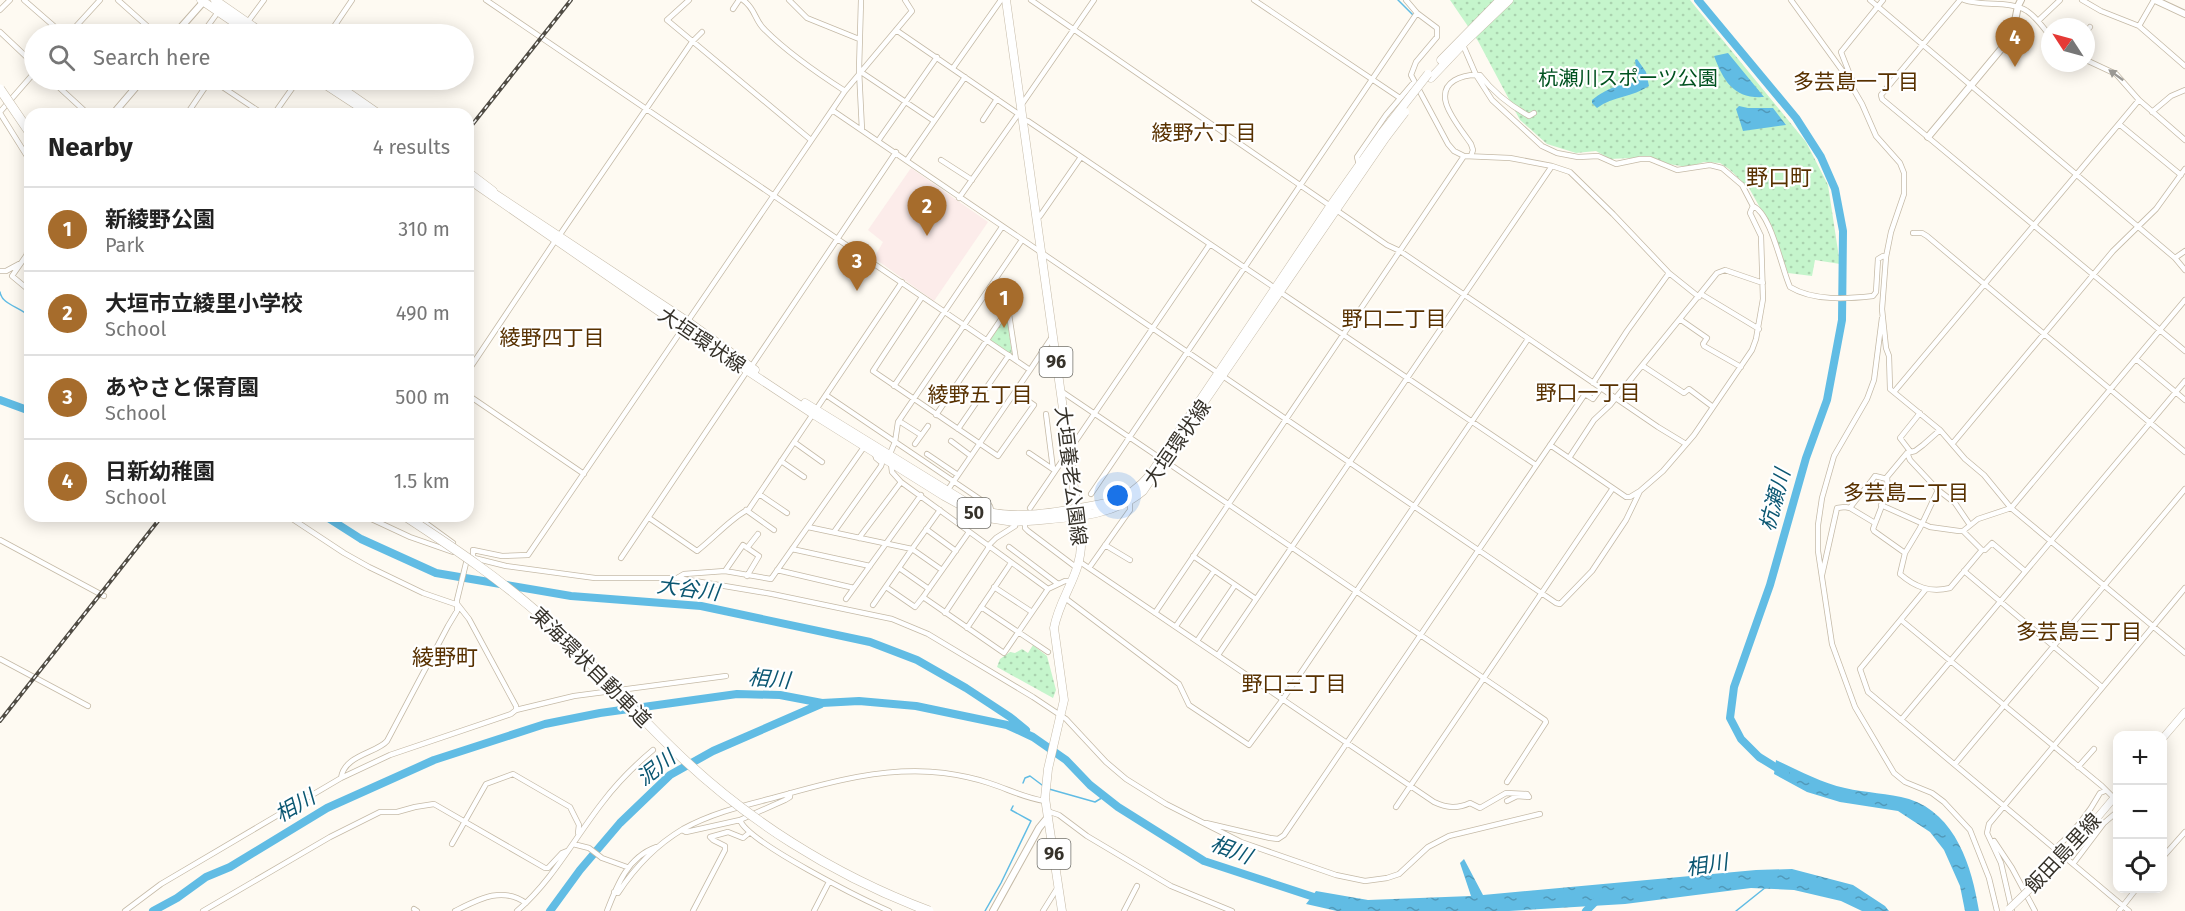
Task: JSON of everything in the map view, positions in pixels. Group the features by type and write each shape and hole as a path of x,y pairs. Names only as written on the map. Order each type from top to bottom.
{"highway":[{"path":"0,89 24,124"},
{"name":"東海環状自動車道","path":"414,522 487,572 547,621 672,748 747,812 793,844 829,865 929,911"}],"main road":[{"path":"215,0 239,24"},
{"name":"大垣養老公園線","path":"1006,0 1070,450 1082,552 1073,582 1056,616 1054,628 1064,700 1048,769 1045,799 1062,911"},
{"name":"大垣環状線","path":"1334,208 1359,165 1430,76 1500,0"},
{"name":"大垣環状線","path":"1464,40 1509,0"},
{"path":"204,1 236,24"},
{"path":"333,90 361,108"},
{"path":"344,90 370,108"},
{"name":"大垣環状線","path":"814,412 874,453 977,508 992,513 1027,515 1115,509 1130,502 1143,491 1384,135"},
{"name":"大垣環状線","path":"474,181 749,369 975,513 1000,520 1025,521 1113,502 1126,497 1140,487 1163,460"},
{"path":"2167,734 2185,712"},
{"name":"飯田島里線","path":"2009,910 2064,856 2113,801"}],"street":[{"path":"0,10 10,0"},
{"path":"24,0 52,24"},
{"path":"78,24 100,0"},
{"path":"118,0 145,24"},
{"path":"247,24 264,0"},
{"path":"336,24 352,0"},
{"path":"486,0 1030,370"},
{"path":"689,0 667,20 811,140"},
{"path":"733,9 741,0 751,6 757,21 765,31 812,69 845,91"},
{"path":"789,0 807,18 859,39"},
{"path":"861,0 859,39 862,130"},
{"path":"341,778 342,770 368,751 387,741 457,612 469,558 473,550 501,556 528,555 845,91 912,11 905,0"},
{"path":"953,68 1001,0"},
{"path":"1031,0 1658,428 1686,444"},
{"path":"959,198 1021,112 1094,0"},
{"path":"1254,0 1400,98"},
{"path":"1406,0 1437,28 1437,37 1412,69 1411,75 1454,151 1464,156 1510,158 1570,172 1669,273 1700,296 1759,329"},
{"path":"1791,0 1856,91"},
{"path":"1870,0 2138,226 2175,258 2185,270"},
{"path":"1884,0 1841,52 1876,136 1900,163 1904,172 1904,194 1891,232 1886,257 1874,381 1867,399 1834,456 1822,498 1818,525 1821,578 1832,644 1855,707 1889,767 1898,778 1932,793 1944,802 1970,830 1989,878 1997,911"},
{"path":"2041,25 2019,3 1973,3 1962,0 1881,95 1882,99 2185,351"},
{"path":"2038,21 2060,0"},
{"path":"2082,0 2101,11 2139,26 2185,66"},
{"path":"2139,26 2154,0 2185,14"},
{"path":"184,24 204,1"},
{"path":"1928,137 2012,36 2019,3"},
{"path":"209,24 218,12"},
{"path":"1091,494 1418,13"},
{"path":"896,30 997,99 1021,112 1028,121 1536,465"},
{"path":"0,32 24,55"},
{"path":"474,362 645,109 692,42 702,32"},
{"path":"1464,40 1476,75 1492,100 1542,146 1552,151 1578,157 1598,156 1616,164 1650,159 1677,170 1710,165 1722,168 1742,185 1754,206 1759,209 1770,229 1790,287 1797,291 1820,297 1873,296 1876,292 1878,260 1883,256 1886,257"},
{"path":"878,141 937,57"},
{"path":"2095,64 2116,74 2139,100 2185,140"},
{"path":"861,72 934,121"},
{"path":"1471,156 1473,150 1471,144 1446,105 1447,87 1452,81 1460,77 1480,75 1503,100 1528,116 1534,113"},
{"path":"907,160 965,76"},
{"path":"1359,165 1358,157 1414,82"},
{"path":"24,84 0,112 24,151"},
{"path":"62,90 81,108"},
{"path":"118,108 133,90"},
{"path":"191,108 204,90"},
{"path":"226,90 254,108"},
{"path":"278,108 291,90"},
{"path":"2152,112 2171,96 2185,90"},
{"path":"983,120 997,99"},
{"path":"1894,392 2139,100"},
{"path":"832,110 1349,463 1560,604 1586,579 1622,527 1640,491"},
{"path":"2119,124 2181,175"},
{"path":"621,558 896,152"},
{"path":"1155,613 1464,156"},
{"path":"1036,219 1081,157"},
{"path":"941,160 972,180"},
{"path":"1218,655 1552,166"},
{"path":"1953,443 2113,251 2156,209 2185,169"},
{"path":"1550,445 1628,497 1640,491 1663,471 1686,444 1752,350 1759,329 1763,299 1761,236 1750,213 1754,206"},
{"path":"894,386 1002,227"},
{"path":"1913,233 1922,233 1927,236 2185,452"},
{"path":"1028,244 1039,237"},
{"path":"1022,240 899,421 896,442 889,460 892,472 901,482 1048,589"},
{"path":"1030,508 1210,244"},
{"path":"2175,258 2185,251"},
{"path":"0,271 6,271 19,264 24,258"},
{"path":"19,264 18,270 12,276 24,286"},
{"path":"1569,458 1594,420 1643,366 1654,349 1681,320 1717,273 1722,270 1763,283"},
{"path":"1593,383 1627,330 1669,273"},
{"path":"995,281 1005,288 1016,360"},
{"path":"649,518 697,552 746,510 902,282"},
{"path":"922,297 873,371 998,456 1034,405 1015,392"},
{"path":"1963,531 1978,519 2011,508 2185,300"},
{"path":"936,415 1008,309"},
{"path":"1882,314 1889,356 1890,389 1940,430 1965,459 1984,475 2011,508 2185,653"},
{"path":"1681,320 1707,338 1704,346 1741,367"},
{"path":"947,490 1053,336"},
{"path":"1065,598 1179,684 1189,705 1249,745 1283,699 1528,339"},
{"path":"958,429 1009,355"},
{"path":"2136,359 2185,400"},
{"path":"1643,366 1684,393 1689,388 1713,407"},
{"path":"1901,720 2185,381"},
{"path":"1203,824 1208,823 1278,839 1284,835 1585,394 1593,399 1601,388"},
{"path":"1060,391 1545,720 1546,722 1507,782"},
{"path":"826,395 990,506 992,513"},
{"path":"474,399 584,474"},
{"path":"1920,413 1900,438 1909,452 1910,460 1938,490 1955,503 1970,525"},
{"path":"1046,414 1055,470"},
{"path":"899,421 921,435"},
{"path":"915,444 928,426"},
{"path":"1905,553 1873,529 1888,490 1887,479 1893,468 1909,452 1915,451 1940,430"},
{"path":"951,441 971,456"},
{"path":"794,442 822,462"},
{"path":"677,578 684,574 725,572 771,579 864,447"},
{"path":"834,532 881,466 882,463 874,453"},
{"path":"1029,453 1055,470"},
{"path":"927,454 958,475"},
{"path":"781,461 804,477"},
{"path":"1850,508 1875,476 1887,479"},
{"path":"859,538 901,482"},
{"path":"1396,807 1613,488"},
{"path":"1954,764 2185,489"},
{"path":"1938,490 1905,553 1900,574 1913,585 1926,589 1950,588 1982,550 1992,543 2025,571"},
{"path":"759,494 787,513"},
{"path":"846,599 921,495"},
{"path":"1089,568 1130,510 1130,502"},
{"path":"1881,505 1930,526 1963,531 1982,550"},
{"path":"1821,578 1837,508 1850,508 1875,523"},
{"path":"746,510 774,530"},
{"path":"873,605 940,510"},
{"path":"1025,521 1025,528 1028,531 1079,566 1089,568 1445,807 1475,805 1480,808 1492,799 1506,794 1527,794 1529,797 1517,796 1507,801"},
{"path":"298,522 369,567 423,593 458,602 516,710"},
{"path":"378,522 410,537 469,558 524,570 595,578 677,578 772,594 892,619 928,634 1061,717 1126,779 1166,804 1203,824 1278,856 1336,874 1374,881 1399,873 1428,848 1449,836 1540,814"},
{"path":"424,522 464,551 469,558"},
{"path":"945,612 989,546 996,538 1015,526"},
{"path":"808,527 912,549 942,570"},
{"path":"926,529 956,551"},
{"path":"886,587 915,607 969,532"},
{"path":"747,548 758,534"},
{"path":"0,540 104,596"},
{"path":"725,572 743,545 759,556 747,576"},
{"path":"1106,545 1130,560"},
{"path":"1009,547 1058,584"},
{"path":"792,549 870,566"},
{"path":"1193,556 1256,599"},
{"path":"967,628 1011,563"},
{"path":"899,568 929,589"},
{"path":"777,570 854,588"},
{"path":"1176,626 1214,571"},
{"path":"1964,571 2102,687"},
{"path":"923,597 1004,653 1048,589 1065,581 1073,582"},
{"path":"1197,641 1235,585"},
{"path":"994,587 1032,612"},
{"path":"2009,910 2001,863 1986,828 2185,588"},
{"path":"1926,589 1860,669 1868,692 2129,911"},
{"path":"981,607 1048,652"},
{"path":"1901,620 2113,796"},
{"path":"0,659 88,706"},
{"path":"125,911 161,884 341,778 390,755 511,714 516,710 574,696 726,676"},
{"path":"2078,767 2094,748"},
{"path":"517,911 548,880 621,780 653,750"},
{"path":"614,892 618,893 642,862 659,846 682,830 715,814 874,773 912,771 967,777 1026,798 1045,799"},
{"path":"452,844 486,784 513,774 570,807 579,825 578,836"},
{"path":"2055,849 2072,834 2086,817 2100,793 2105,791"},
{"path":"682,830 686,832 740,820 785,800 790,797 790,793"},
{"path":"203,911 330,837 381,812 397,812 435,804 545,868 548,868 562,853 567,851"},
{"path":"993,911 1048,814 1059,815 1087,836 1171,886 1232,911"},
{"path":"2073,864 2104,823 2113,815"},
{"path":"740,820 749,833 829,882 889,911"},
{"path":"693,911 725,850 725,846 712,840 711,837 728,832 743,838 749,833"},
{"path":"2167,853 2185,832"},
{"path":"1991,841 1995,842 2004,854 2035,911"},
{"path":"573,844 589,848 602,858 627,867"},
{"path":"606,911 627,867 648,850 659,846"},
{"path":"814,911 829,882"},
{"path":"1124,911 1137,886"},
{"path":"1043,911 1058,887"},
{"path":"2119,911 2134,893"},
{"path":"455,911 479,899 511,894 526,903"}],"shaded area":[{"path":"911,168 988,222 934,301 874,258 883,242 868,230"}],"green space":[{"name":"杭瀬川スポーツ公園","path":"1450,0 1690,0 1806,142 1828,185 1840,264 1815,260 1812,276 1788,273 1773,231 1749,188 1720,163 1704,162 1688,167 1668,164 1650,157 1610,159 1596,151 1576,153 1547,144 1520,120 1478,41"},
{"path":"1007,315 1012,355 990,340"},
{"path":"1033,645 1047,656 1056,690 1053,698 997,667 1000,659 1010,652 1015,653 1022,649 1028,653"}],"water":[{"path":"1728,53 1764,97 1745,95 1726,81 1714,56"},
{"path":"1637,59 1646,72 1649,86 1597,108 1592,100 1604,92 1614,87 1638,82 1635,60"},
{"path":"1739,106 1773,108 1786,125 1743,131 1736,109"},
{"path":"1776,760 1836,786 1901,797 1925,806 1950,829 1959,844 1972,877 1979,911 1965,911 1960,886 1944,850 1930,832 1898,811 1840,802 1807,792 1774,774"},
{"path":"1464,859 1483,895 1756,870 1792,869 1853,885 1889,911 1862,911 1841,901 1794,890 1751,888 1625,904 1509,911 1337,911 1306,904 1316,891 1368,900 1471,896 1460,863"}],"waterway":[{"path":"1398,0 1414,16"},
{"name":"杭瀬川","path":"1698,0 1796,118 1821,157 1835,189 1843,231 1842,320 1827,400 1806,458 1770,585 1734,687 1730,718 1741,739 1759,757 1785,773"},
{"path":"0,292 4,300 24,313"},
{"name":"大谷川","path":"0,400 24,409"},
{"name":"大谷川","path":"334,522 361,539 436,573 571,596 701,606 870,642 917,660 966,688 1026,730"},
{"name":"相川","path":"153,911 177,898 206,877 230,867 327,808 434,760 545,724 600,713 737,694 780,695 822,703 859,701 916,706 1007,725 1033,737 1066,760 1090,785 1118,807 1204,861 1323,900"},
{"name":"泥川","path":"550,911 580,870 620,823 670,775 713,751 821,704"},
{"path":"1023,783 1025,778 1030,776 1042,785"},
{"path":"1049,789 1095,802 1105,796"},
{"path":"985,911 1031,821 1011,810 1013,806"},
{"path":"1736,911 1766,887"},
{"path":"1586,911 1596,901"}],"railway":[{"path":"474,122 571,0"},
{"path":"0,721 157,522"}],"place":[{"name":"日新幼稚園","path":"2015,67"},
{"name":"大垣市立綾里小学校","path":"927,236"},
{"name":"あやさと保育園","path":"857,291"},
{"name":"新綾野公園","path":"1004,328"}],"district":[{"name":"多芸島一丁目","path":"1856,82"},
{"name":"綾野六丁目","path":"1204,133"},
{"name":"野口町","path":"1779,177"},
{"name":"野口二丁目","path":"1394,319"},
{"name":"綾野四丁目","path":"552,338"},
{"name":"野口一丁目","path":"1588,393"},
{"name":"綾野五丁目","path":"980,395"},
{"name":"多芸島二丁目","path":"1906,493"},
{"name":"多芸島三丁目","path":"2079,632"},
{"name":"綾野町","path":"445,657"},
{"name":"野口三丁目","path":"1294,684"}]}
